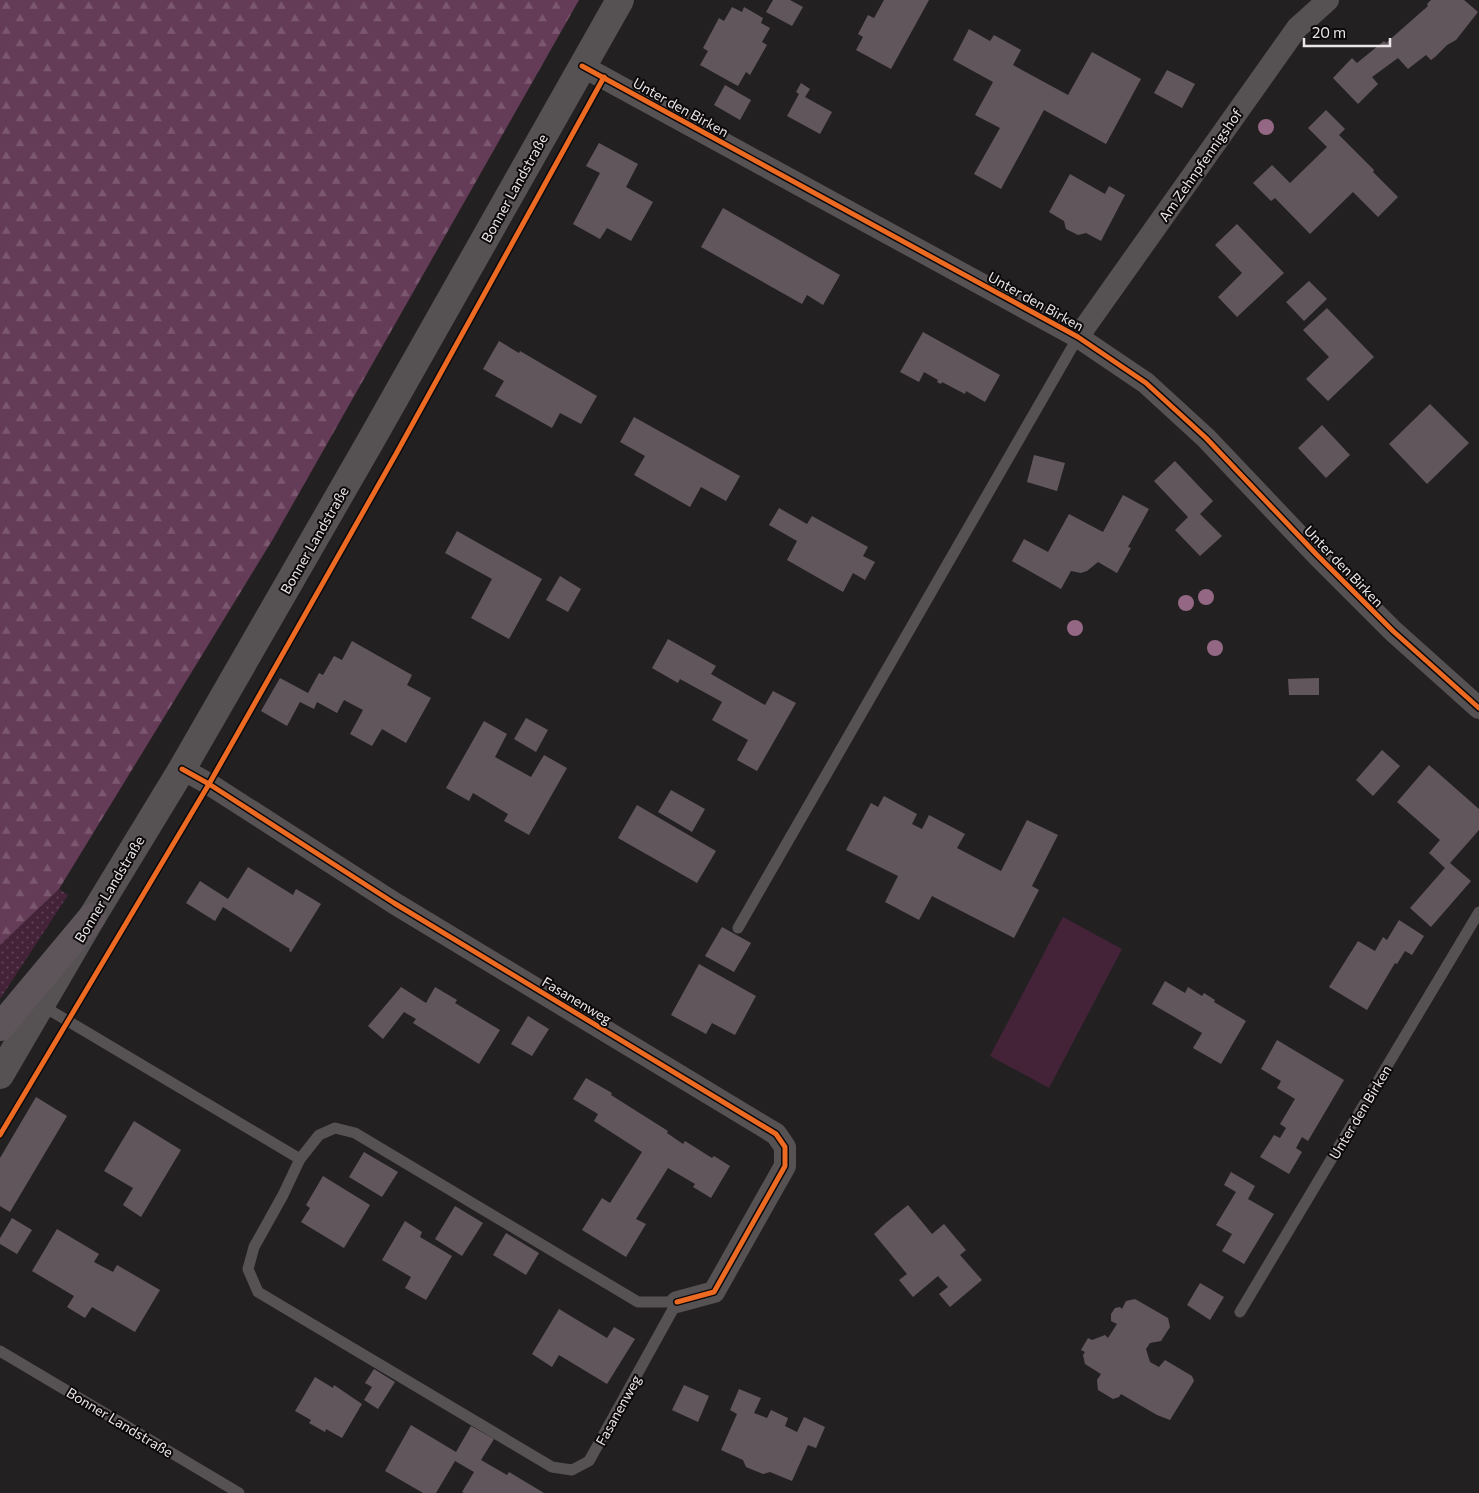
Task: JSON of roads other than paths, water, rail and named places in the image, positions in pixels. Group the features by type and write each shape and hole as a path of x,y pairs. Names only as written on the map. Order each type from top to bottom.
{"highway":[{"path":"0,1027 92,917"}],"main road":[{"name":"Bonner Landstraße","path":"0,1075 92,917 182,769 620,0"}],"street":[{"name":"Am Zehnpfennigshof","path":"1078,337 1297,28 1328,0"},
{"name":"Unter den Birken","path":"582,66 1078,337 1146,383 1206,438 1317,556 1393,632 1479,708"},
{"name":"Fasanenweg","path":"182,769 209,784 394,903 776,1134 785,1147 785,1166 714,1292 677,1302"}],"lane":[{"path":"738,928 1078,337"},
{"name":"Unter den Birken","path":"1240,1312 1479,912"},
{"path":"41,1004 300,1158"},
{"name":"Fasanenweg","path":"335,1128 355,1133 638,1302 677,1302 589,1461 572,1470 552,1467 258,1292 248,1269 254,1247 283,1195 300,1158 319,1135 335,1128"},
{"name":"Bonner Landstraße","path":"0,1351 239,1493"}]}
